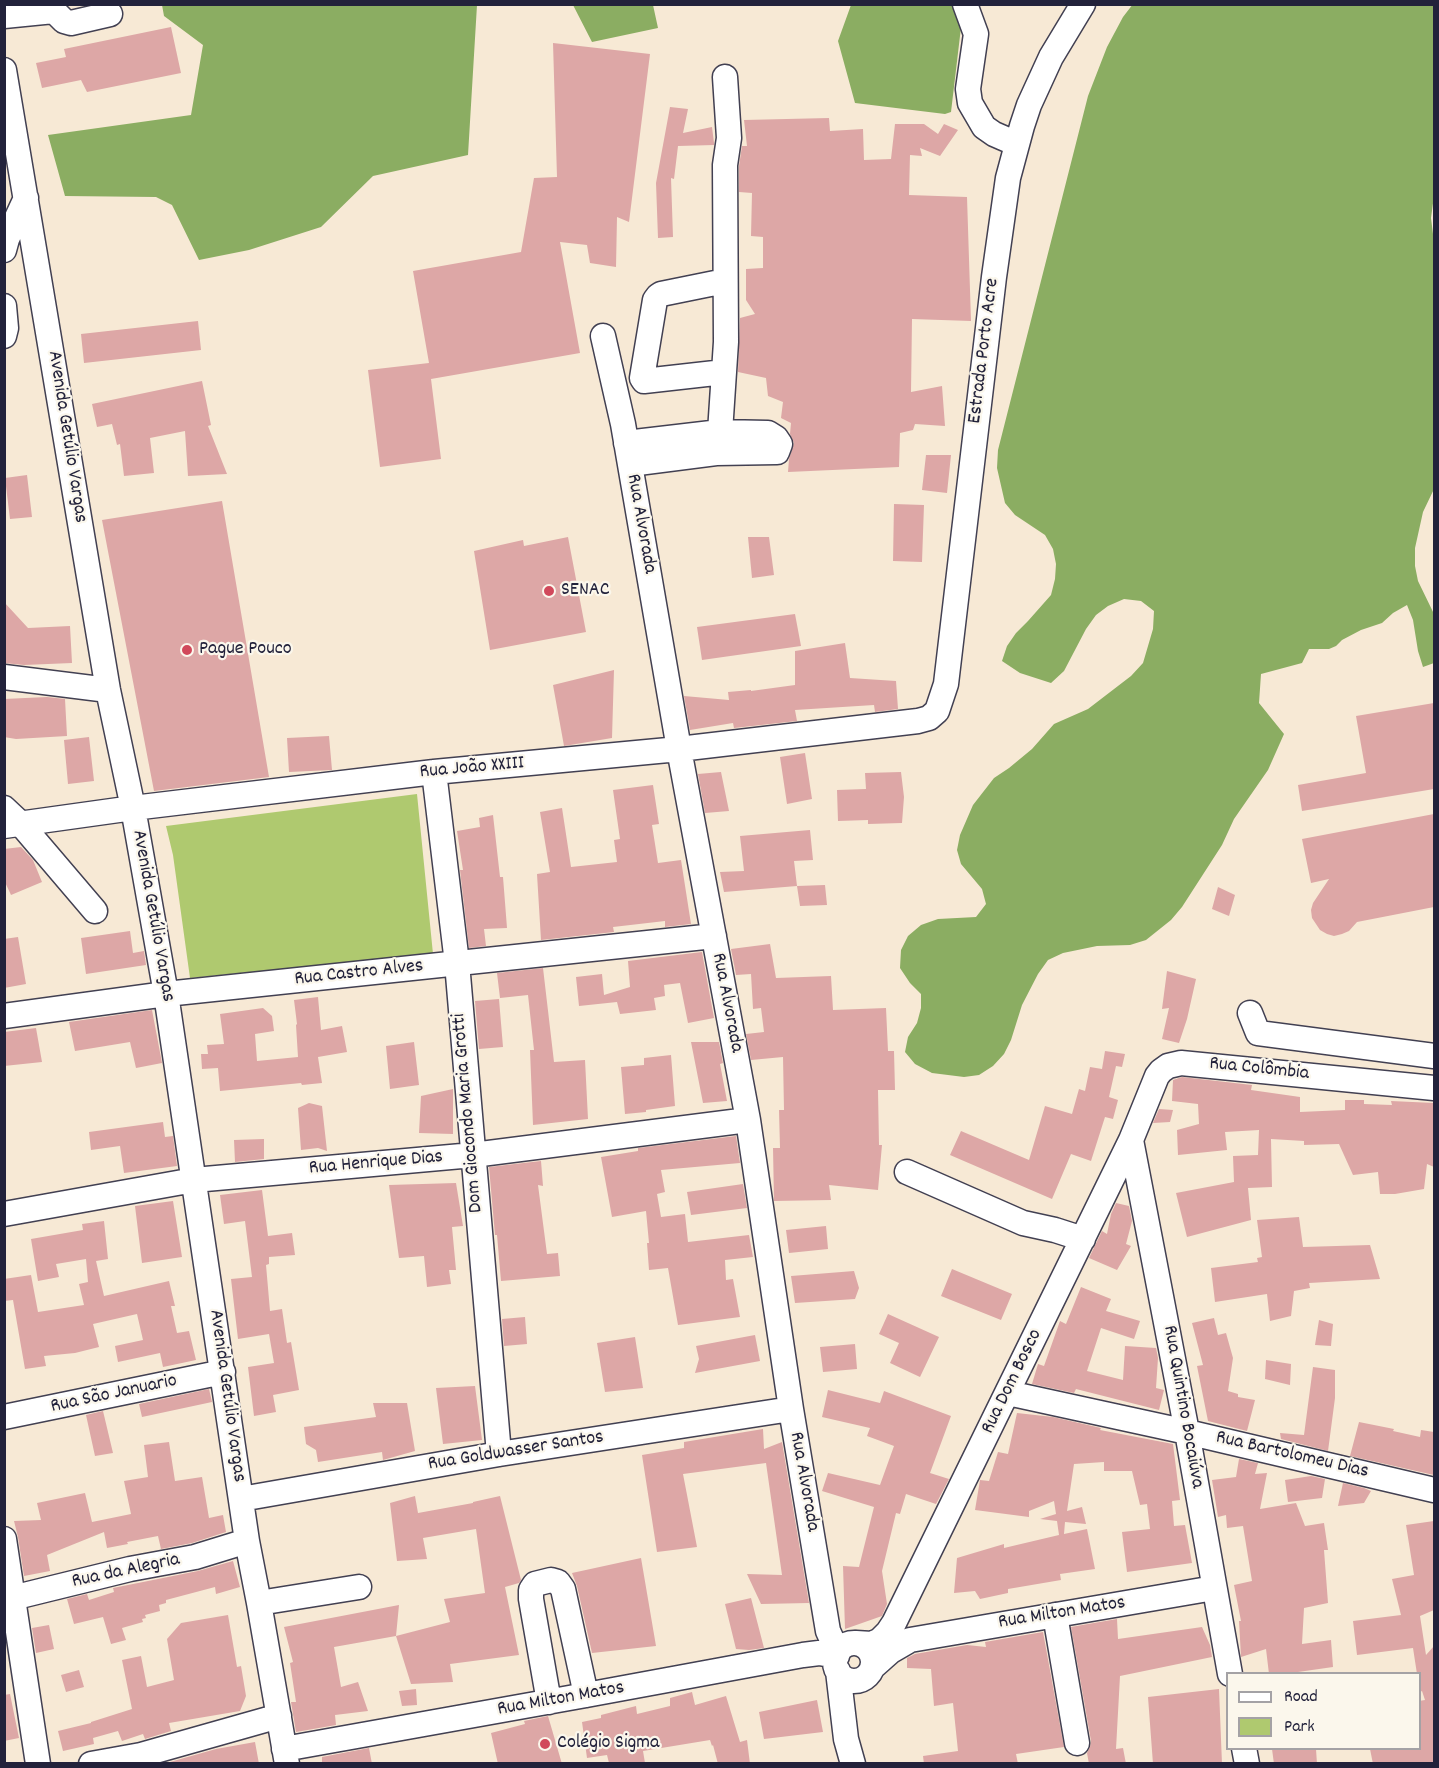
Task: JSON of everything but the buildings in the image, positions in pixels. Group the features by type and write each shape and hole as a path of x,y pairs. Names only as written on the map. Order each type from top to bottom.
{"street":[{"path":"965,4 976,34 968,89 970,103 984,127 1017,144"},
{"name":"Estrada Porto Acre","path":"937,711 946,684 1003,207 1017,144 1029,105 1050,57 1083,4"},
{"path":"4,16 54,11 64,21 71,23 110,14"},
{"name":"Avenida Getúlio Vargas","path":"4,70 108,690 133,807 166,994 247,1541 286,1756"},
{"path":"720,432 724,372 725,165 729,138 725,77"},
{"path":"4,250 26,198"},
{"path":"724,372 644,381 642,378 658,296 725,281"},
{"path":"4,306 6,328 4,336"},
{"name":"Rua Alvorada","path":"603,336 628,453 679,749 748,1120 791,1409 828,1630 843,1653 842,1677 854,1682 862,1680 870,1672 873,1659 870,1652 864,1646 843,1653"},
{"path":"720,432 768,433 780,444 777,452 628,453 720,432"},
{"path":"4,677 108,690"},
{"name":"Rua João XXIII","path":"10,819 918,722 929,718 937,711"},
{"name":"Dom Giocondo Maria Grotti","path":"434,772 457,963 499,1454"},
{"path":"10,819 95,911"},
{"name":"Rua Castro Alves","path":"4,1016 166,994 714,936"},
{"path":"1250,1013 1258,1033 1434,1056"},
{"name":"Rua Colômbia","path":"1131,1140 1157,1076 1168,1066 1174,1064 1434,1088"},
{"name":"Rua Henrique Dias","path":"4,1214 194,1180 473,1155 748,1120"},
{"name":"Rua Dom Bosco","path":"843,1653 872,1644 888,1632 901,1633 1008,1393 1131,1140"},
{"name":"Rua Quintino Bocaiúva","path":"1131,1140 1187,1432 1230,1672"},
{"path":"907,1172 1023,1223 1083,1239"},
{"name":"Rua São Januario","path":"4,1417 223,1372"},
{"name":"Rua Bartolomeu Dias","path":"1008,1393 1434,1490"},
{"name":"Rua Goldwasser Santos","path":"242,1499 499,1454 791,1409"},
{"path":"4,1539 9,1599 38,1764"},
{"name":"Rua da Alegria","path":"9,1599 130,1569 195,1557 247,1541"},
{"path":"549,1702 531,1590 535,1584 551,1580 558,1582 563,1588 586,1695"},
{"path":"259,1603 359,1587"},
{"name":"Rua Milton Matos","path":"870,1672 891,1651 901,1633 1055,1615 1214,1588"},
{"path":"1055,1615 1077,1743"},
{"path":"843,1653 846,1740 853,1764"},
{"name":"Rua Milton Matos","path":"286,1756 586,1695 803,1655 843,1653"},
{"path":"846,1740 858,1700 870,1672"},
{"path":"91,1764 141,1755 279,1716"}],"green space":[{"path":"1133,4 1434,5 1434,196 1431,218 1434,242 1434,489 1423,512 1415,548 1415,566 1418,581 1434,614 1434,663 1423,667 1413,620 1407,605 1382,623 1361,630 1342,640 1336,646 1329,649 1309,649 1302,663 1261,674 1259,703 1284,734 1268,770 1234,819 1222,845 1182,907 1171,920 1146,940 1130,945 1097,946 1063,953 1048,960 1022,1005 1004,1054 993,1066 979,1075 964,1077 932,1073 915,1064 905,1052 908,1037 917,1023 921,1008 921,994 900,968 901,950 908,936 921,925 938,919 976,917 986,904 982,889 961,864 957,850 960,835 973,805 994,778 1032,749 1054,724 1088,709 1131,676 1143,663 1153,629 1154,611 1141,601 1124,599 1108,606 1096,615 1064,671 1051,683 1020,673 1002,661 1007,646 1016,633 1051,595 1056,564 1053,549 1045,535 1015,515 1005,503 997,468 998,450 1088,96 1107,47 1123,17"},
{"path":"162,5 477,5 468,155 373,176 321,227 249,250 199,260 172,205 156,197 65,196 48,135 191,115 203,45 164,16"},
{"path":"573,5 653,5 658,28 592,42"},
{"path":"851,5 958,5 962,19 951,112 945,114 855,103 838,41"},
{"path":"417,794 433,954 190,978 173,855 166,826"}],"place":[{"name":"SENAC","path":"549,591"},
{"name":"Pague Pouco","path":"187,650"},
{"name":"Colégio Sigma","path":"545,1744"}]}
